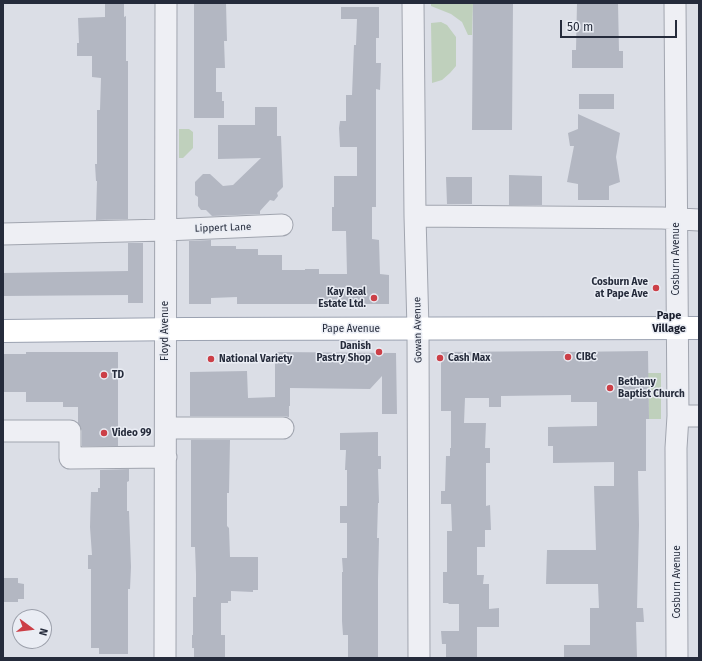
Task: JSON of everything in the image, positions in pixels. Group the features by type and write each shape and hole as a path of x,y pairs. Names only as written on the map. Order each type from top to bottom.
{"main road":[{"name":"Pape Avenue","path":"3,331 166,329 699,328"}],"street":[{"name":"Floyd Avenue","path":"165,658 166,3"},
{"name":"Gowan Avenue","path":"413,3 415,216 418,329 419,658"},
{"name":"Cosburn Avenue","path":"675,3 676,328 678,416 676,448 677,658"},
{"path":"415,216 699,220"},
{"name":"Lippert Lane","path":"3,234 165,230 282,225"},
{"path":"678,416 699,416"},
{"path":"166,428 283,428"},
{"path":"3,431 70,431 70,458 166,457"}],"green space":[{"path":"431,3 473,3 472,35 468,35 462,22 451,14 431,6"},
{"path":"441,22 447,25 456,37 456,66 442,80 432,83 431,23"},
{"path":"179,129 189,129 193,132 193,148 183,158 179,158"},
{"path":"648,373 661,373 661,419 649,419"}],"building":[{"path":"105,3 124,3 124,17 126,16 126,61 128,61 128,219 96,220 97,181 95,164 97,164 97,110 100,110 101,78 92,77 92,56 77,56 77,43 79,43 78,18 105,17"},
{"path":"194,3 226,3 227,41 224,41 225,68 216,68 216,92 222,92 222,101 224,101 224,118 194,118"},
{"path":"473,3 513,3 512,130 472,130"},
{"path":"577,3 618,3 619,51 623,51 623,68 572,68 572,50 576,50"},
{"path":"341,7 379,7 379,38 376,38 376,63 381,63 380,90 376,89 376,207 372,207 372,239 379,240 380,274 389,275 389,304 237,304 237,297 211,298 211,304 189,304 189,241 211,240 211,246 236,246 236,249 258,249 258,255 282,255 282,270 319,269 319,274 347,274 346,231 332,231 332,207 334,207 334,176 357,176 357,147 340,147 339,128 340,121 346,121 346,95 352,95 354,45 356,45 357,19 341,19"},
{"path":"579,94 614,94 614,109 579,109"},
{"path":"255,107 277,107 277,136 281,136 283,187 277,193 278,196 274,201 270,200 260,211 260,214 212,216 206,210 201,210 198,206 198,197 195,195 195,182 203,174 210,174 223,186 233,185 261,158 218,159 218,125 255,125"},
{"path":"578,114 620,133 616,157 620,182 609,186 609,200 578,200 578,184 567,182 574,146 570,146 568,133 578,129"},
{"path":"509,175 542,176 542,205 509,205"},
{"path":"446,177 472,177 472,204 447,204"},
{"path":"128,243 143,243 143,303 128,303 128,295 3,296 3,273 128,271"},
{"path":"648,351 649,419 646,419 646,471 638,471 639,525 637,608 643,608 644,622 636,622 637,658 564,658 564,645 590,645 590,608 599,608 598,584 546,584 547,550 596,550 594,486 614,486 614,462 553,463 553,446 548,446 548,427 597,426 597,402 571,402 571,395 501,396 501,407 489,407 489,398 465,398 464,423 486,423 485,448 490,448 490,463 486,463 486,506 490,505 491,530 485,530 485,547 477,547 477,575 484,575 483,584 489,584 489,609 499,608 499,627 477,627 477,658 446,658 446,644 442,644 441,631 459,631 459,604 443,603 443,572 447,572 447,531 452,531 451,504 441,504 441,491 445,491 446,456 450,456 451,448 451,411 441,411 441,352"},
{"path":"26,352 118,352 118,446 82,446 82,431 78,423 78,407 63,407 63,402 26,402 26,392 3,392 3,354 26,354"},
{"path":"275,352 396,353 397,414 382,414 382,376 370,389 290,388 289,417 190,416 190,372 247,371 248,398 275,397"},
{"path":"378,432 378,456 381,456 381,469 378,469 378,658 348,658 348,635 343,635 342,621 342,558 347,558 347,523 340,523 340,506 347,506 347,470 345,470 346,450 340,450 340,433"},
{"path":"191,440 230,440 227,526 229,528 230,557 258,557 258,590 253,590 253,592 231,591 231,601 228,601 228,603 221,603 221,635 225,635 225,658 194,658 194,648 192,648 193,597 196,597 196,574 195,547 191,547"},
{"path":"129,469 129,481 127,482 127,511 129,511 131,567 130,589 128,589 128,654 99,654 99,648 91,648 91,569 88,569 88,555 92,555 90,527 91,492 98,492 98,488 100,488 100,470"},
{"path":"3,578 18,578 18,583 24,584 24,599 18,599 18,602 3,602"}],"place":[{"name":"Cosburn Ave at Pape Ave","path":"656,288"},
{"name":"Kay Real Estate Ltd.","path":"374,298"},
{"name":"Danish Pastry Shop","path":"379,352"},
{"name":"CIBC","path":"568,357"},
{"name":"Cash Max","path":"440,358"},
{"name":"National Variety","path":"211,359"},
{"name":"TD","path":"104,375"},
{"name":"Bethany Baptist Church","path":"610,388"},
{"name":"Video 99","path":"104,433"}],"district":[{"name":"Pape Village","path":"669,322"}]}
